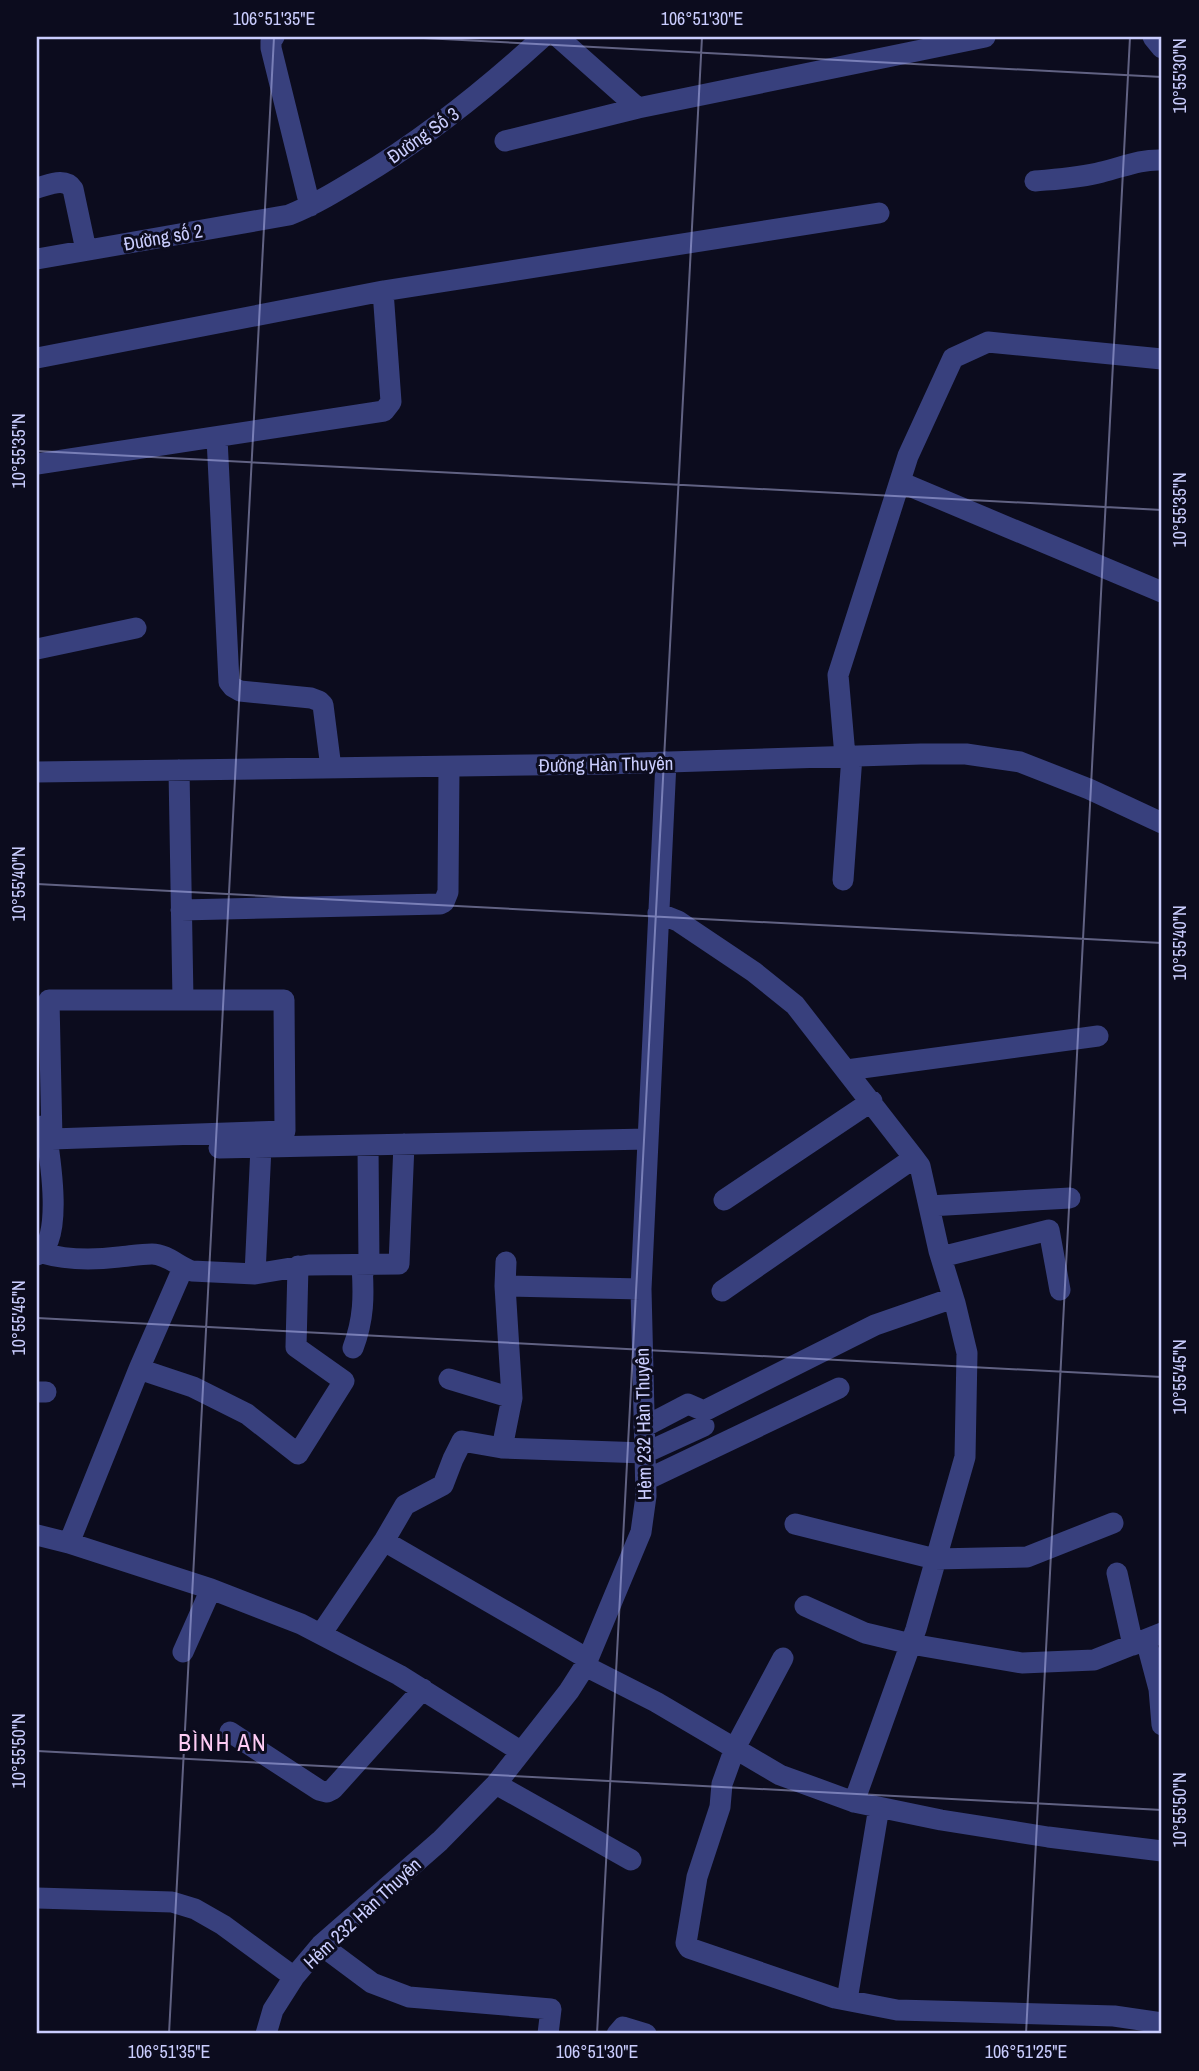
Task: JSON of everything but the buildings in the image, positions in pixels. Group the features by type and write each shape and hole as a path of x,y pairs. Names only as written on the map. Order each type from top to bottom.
{"street":[{"path":"274,37 271,48 310,206"},
{"name":"Đường Số 3","path":"289,215 310,206 401,153 434,130 543,37"},
{"path":"558,37 638,108"},
{"path":"505,141 638,108 985,37"},
{"path":"1153,37 1162,48"},
{"path":"1035,181 1103,172 1133,161 1162,160"},
{"path":"37,188 64,181 70,184 86,250"},
{"path":"37,358 383,291 879,213"},
{"name":"Đường số 2","path":"37,259 289,215"},
{"path":"37,464 372,413 389,407 391,402 383,291"},
{"path":"843,880 848,756 838,675 908,456 953,358 988,342 1162,359"},
{"path":"217,438 229,682 240,691 319,701 323,705 331,768"},
{"path":"900,482 1162,592"},
{"path":"37,649 136,628"},
{"name":"Đường Hàn Thuyên","path":"37,772 666,762 966,754 1020,762 1089,789 1162,823"},
{"name":"Hẻm 232 Hàn Thuyên","path":"266,2034 273,2010 294,1977 321,1945 440,1841 496,1784 569,1691 586,1662 641,1531 646,1480 641,1289 666,762"},
{"path":"181,910 444,902 448,892 449,766"},
{"path":"178,770 183,1000"},
{"path":"658,913 678,920 754,972 795,1005 920,1166 967,1353 965,1457 911,1644 854,1802"},
{"path":"49,1000 183,1000 284,1000 285,1131 52,1139 49,1000"},
{"path":"847,1070 1098,1036"},
{"path":"37,1079 54,1192 47,1246 39,1254"},
{"path":"724,1200 872,1101"},
{"path":"49,1153 648,1139"},
{"path":"39,1254 57,1258 104,1259 153,1254 192,1271 255,1274 298,1266 399,1265 404,1144"},
{"path":"353,1348 365,1307 368,1145"},
{"path":"255,1274 261,1147"},
{"path":"722,1291 914,1158"},
{"path":"929,1206 1070,1198"},
{"path":"941,1257 1049,1230 1060,1290"},
{"path":"502,1448 512,1398 506,1262"},
{"path":"139,1368 192,1387 247,1414 299,1454 344,1381 296,1347 298,1266"},
{"path":"69,1543 139,1368 183,1268"},
{"path":"505,1286 641,1289"},
{"path":"644,1427 688,1404 704,1411 875,1325 953,1298"},
{"path":"450,1380 512,1398"},
{"path":"646,1480 839,1388"},
{"path":"321,1634 405,1505 443,1485 462,1441 502,1448 645,1453 704,1426"},
{"path":"795,1524 935,1559 1027,1557 1113,1524"},
{"path":"37,1535 211,1589 301,1623 423,1689 520,1751"},
{"path":"384,1541 780,1775 854,1802 942,1820 1048,1838 1162,1851"},
{"path":"1117,1573 1147,1639 1159,1689 1162,1725"},
{"path":"183,1652 211,1589"},
{"path":"805,1606 865,1633 911,1644 1021,1663 1094,1660 1147,1639"},
{"path":"783,1658 735,1748 722,1784 720,1807 697,1877 686,1943 689,1948 846,2000 897,2010 1114,2025 1162,2022"},
{"path":"230,1732 319,1790 327,1792 333,1789 423,1689"},
{"path":"496,1784 631,1860"},
{"path":"846,2000 879,1807"},
{"path":"37,1898 172,1902 195,1909 223,1925 294,1977"},
{"path":"321,1945 372,1983 409,1997 551,2009 548,2034"},
{"path":"617,2034 623,2027 646,2034"}],"district":[{"name":"BÌNH AN","path":"223,1742"}]}
